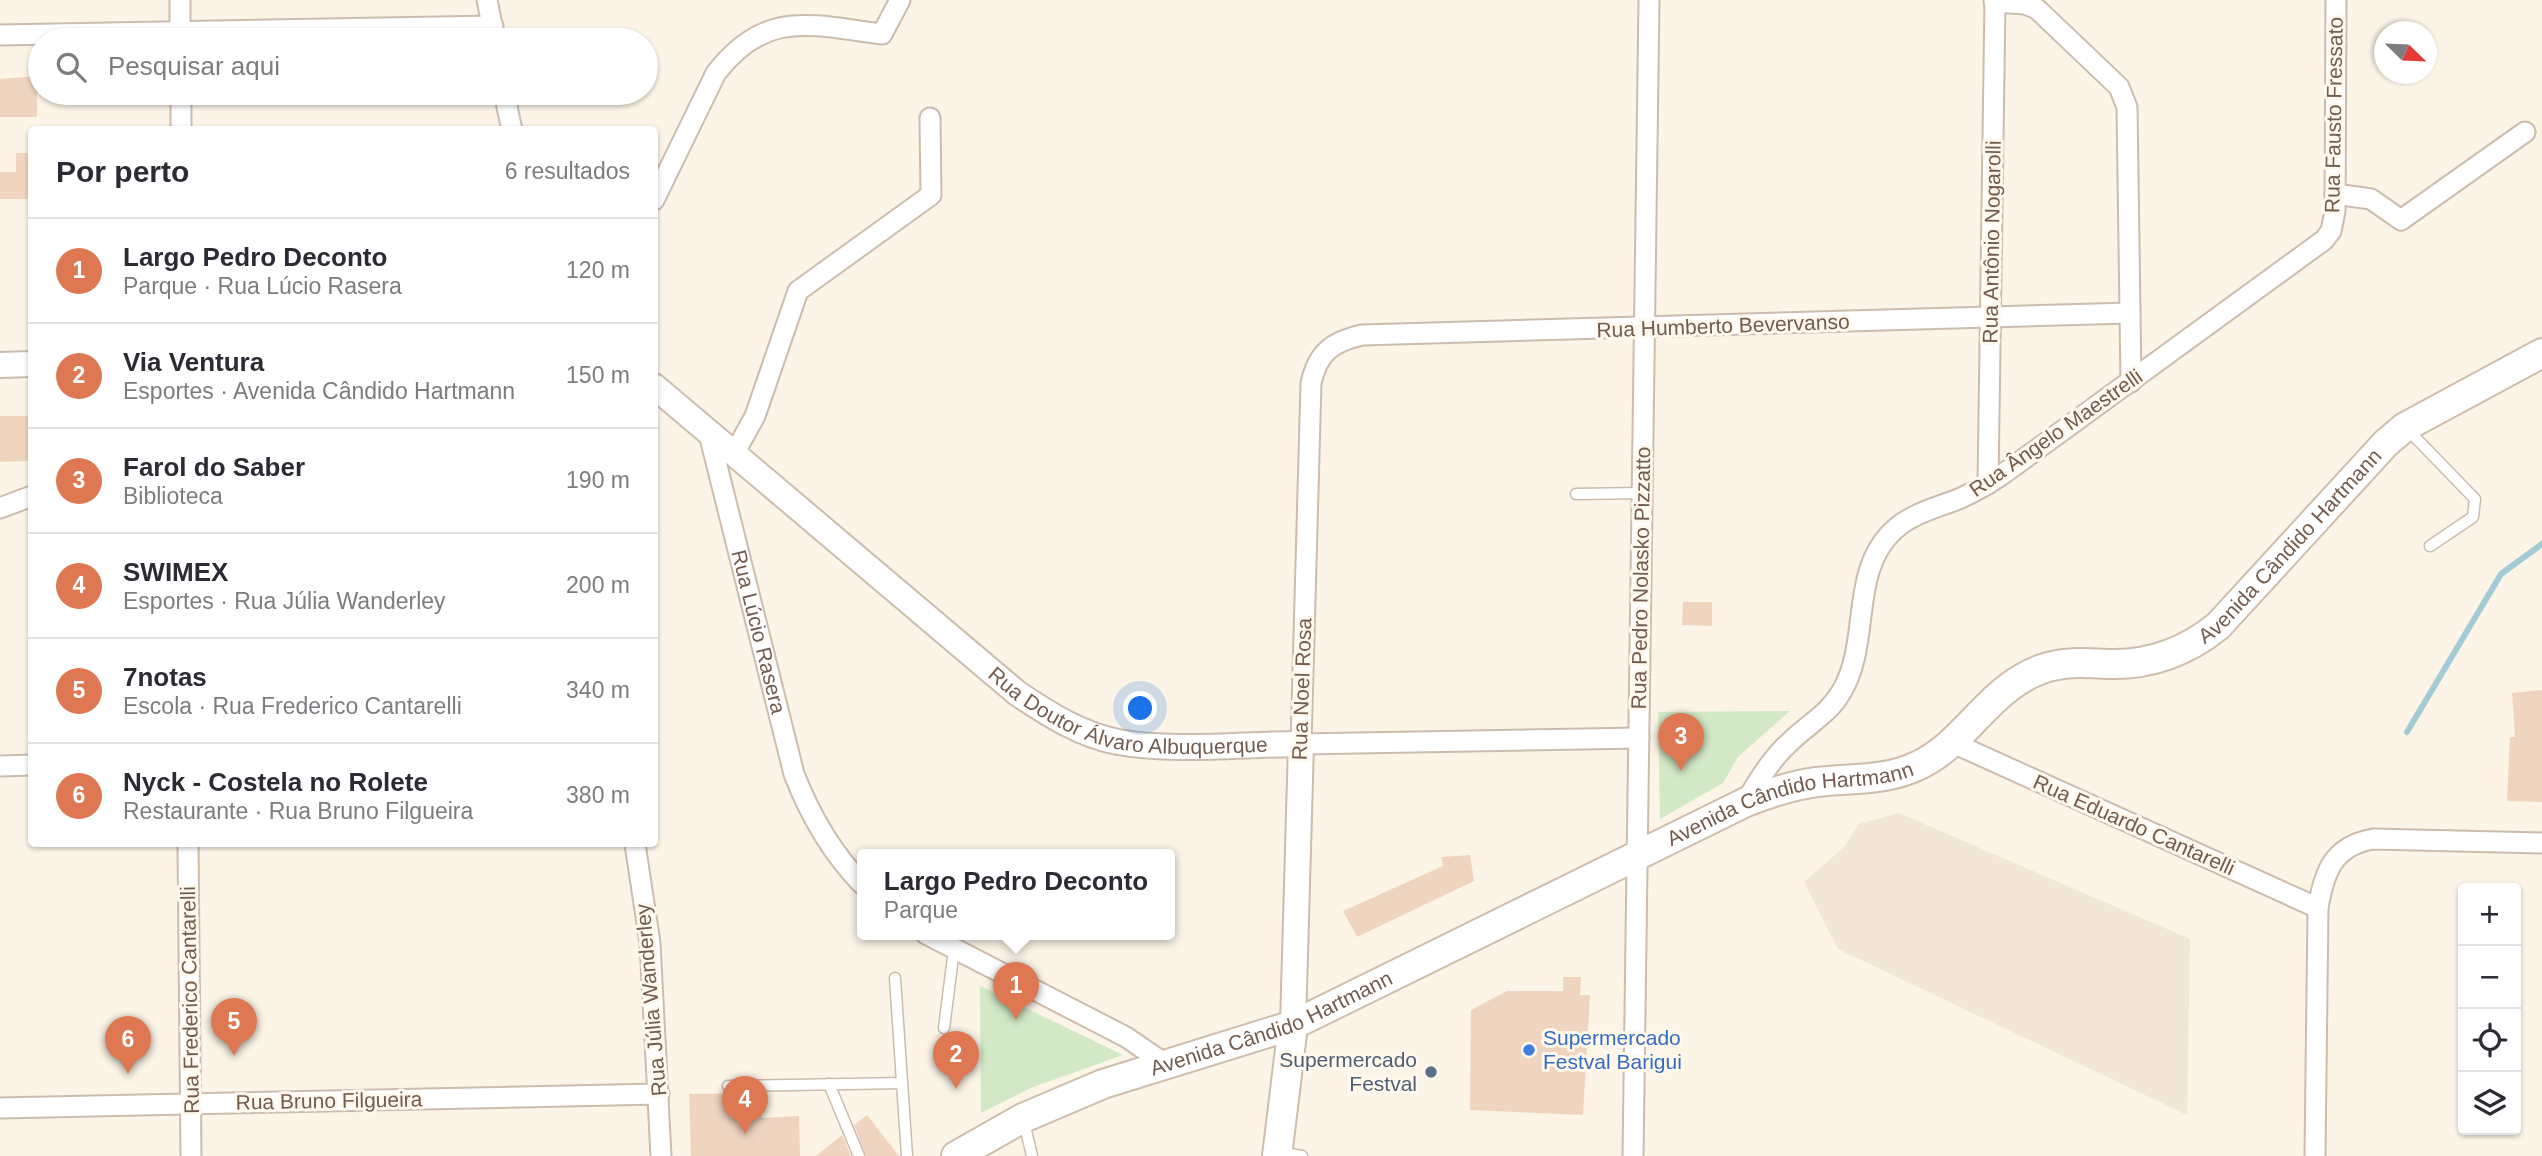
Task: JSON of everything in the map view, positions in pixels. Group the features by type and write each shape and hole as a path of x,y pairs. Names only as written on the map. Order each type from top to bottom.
{"main road":[{"name":"Avenida Cândido Hartmann","path":"956,1156 1023,1118 1103,1084 1293,1025 1746,802 1800,785 1894,774 1925,762 1951,742 2006,688 2034,672 2078,662 2113,664 2156,659 2180,651 2201,639 2237,607 2369,459 2405,427 2542,353"},
{"path":"1286,1155 1293,1025"}],"street":[{"path":"180,0 180,28"},
{"path":"487,0 493,28"},
{"path":"658,192 716,74 729,56 745,42 766,31 788,25 882,34 900,0"},
{"name":"Rua Pedro Nolasko Pizzatto","path":"1633,1156 1649,0"},
{"name":"Rua Fausto Fressato","path":"2331,231 2335,194 2336,0"},
{"path":"1994,1 2025,4 2037,9 2119,87 2122,93 2127,107 2131,382"},
{"name":"Rua Antônio Nogarolli","path":"1988,484 1994,1"},
{"path":"0,35 28,35"},
{"path":"181,105 181,126"},
{"path":"507,105 511,126"},
{"path":"735,453 755,416 798,290 931,195 930,118"},
{"path":"2335,194 2371,200 2401,220 2525,132"},
{"name":"Rua Ângelo Maestrelli","path":"1746,802 1774,758 1828,709 1848,681 1858,646 1866,583 1872,561 1893,530 1904,522 1988,484 2317,247 2331,231"},
{"name":"Rua Humberto Bevervanso","path":"1321,355 1347,339 1362,335 2130,313"},
{"name":"Rua Noel Rosa","path":"1293,1025 1311,383 1321,355"},
{"path":"0,366 28,364"},
{"path":"658,389 708,430"},
{"name":"Rua Doutor Álvaro Albuquerque","path":"708,430 1017,693 1066,723 1117,742 1152,745 1301,744 1639,738"},
{"name":"Rua Lúcio Rasera","path":"708,430 794,774 816,822 834,851 857,878"},
{"path":"0,508 28,498"},
{"name":"Rua Eduardo Cantarelli","path":"1951,742 2318,908"},
{"path":"0,766 28,765"},
{"path":"2315,1156 2318,908 2324,879 2337,856 2361,841 2374,839 2542,843"},
{"name":"Rua Frederico Cantarelli","path":"188,847 191,1156"},
{"name":"Rua Júlia Wanderley","path":"635,847 650,943 661,1156"},
{"path":"937,940 1126,1037 1164,1063"},
{"name":"Rua Bruno Filgueira","path":"0,1108 659,1094"}],"lane":[{"path":"2405,427 2475,499 2473,517 2430,546"},
{"path":"1576,494 1642,493"},
{"path":"944,1028 954,949"},
{"path":"895,978 907,1156"},
{"path":"728,1086 902,1083"},
{"path":"828,1084 859,1156"},
{"path":"1023,1118 1032,1156"}],"shaded area":[{"path":"1899,813 2190,939 2187,1115 1838,949 1804,882 1844,847 1859,824"}],"green space":[{"path":"1790,711 1738,757 1723,783 1660,819 1658,712"},
{"path":"980,986 1123,1055 1033,1087 981,1113"}],"building":[{"path":"28,77 28,105 37,105 37,117 0,117 0,79"},
{"path":"16,153 28,153 28,199 0,199 0,172 16,172"},
{"path":"0,416 28,416 28,461 0,462"},
{"path":"1683,602 1712,602 1712,626 1682,625"},
{"path":"2542,690 2542,802 2507,801 2510,737 2515,737 2512,693"},
{"path":"1470,855 1474,881 1357,937 1343,911 1443,866 1441,857"},
{"name":"Supermercado Festval Barigui","path":"1563,977 1581,977 1580,995 1590,995 1583,1115 1470,1110 1471,1010 1507,991 1563,991"},
{"path":"762,1093 762,1118 799,1116 800,1156 691,1156 689,1094"},
{"path":"867,1115 899,1156 866,1156 854,1125"},
{"path":"842,1135 851,1156 816,1156"}],"waterway":[{"path":"2407,732 2501,574 2542,544"}],"place":[{"name":"Farol do Saber","path":"1681,771"},
{"name":"Largo Pedro Deconto","path":"1016,1020"},
{"name":"Supermercado Festval Barigui","path":"1529,1050"},
{"name":"7notas","path":"234,1056"},
{"name":"Supermercado Festval","path":"1431,1072"},
{"name":"Nyck - Costela no Rolete","path":"128,1074"},
{"name":"Via Ventura","path":"956,1089"},
{"name":"SWIMEX","path":"745,1134"}]}
